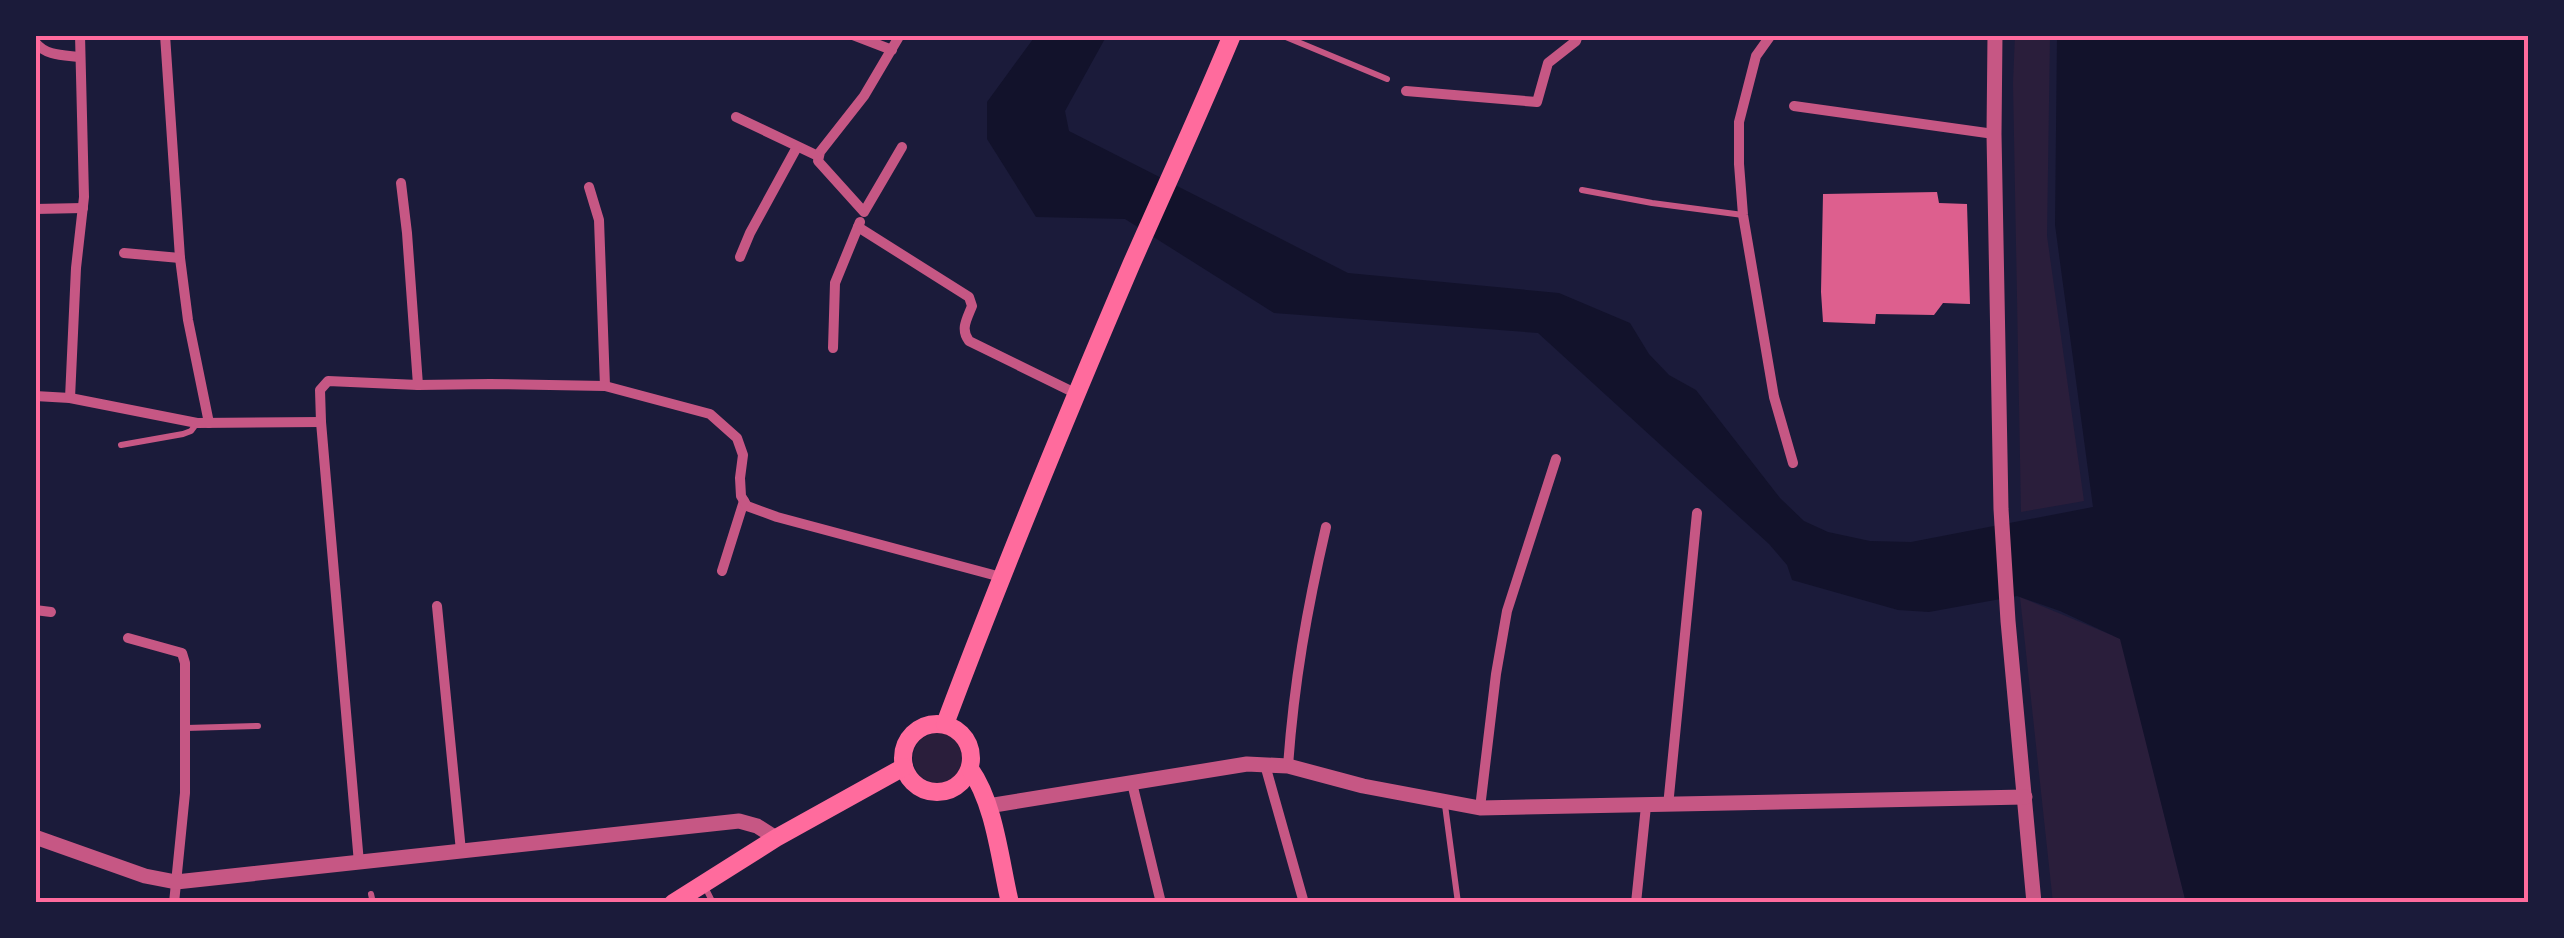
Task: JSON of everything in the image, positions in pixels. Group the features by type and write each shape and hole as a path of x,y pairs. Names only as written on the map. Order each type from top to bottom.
{"main road":[{"path":"945,724 1000,577 1232,35"},
{"path":"970,769 957,786 947,791 936,792 916,785 904,768 906,744 912,734 933,724 956,728 964,736 970,746 970,769 988,806 1010,903"},
{"path":"673,903 776,838 904,768"}],"street":[{"path":"70,398 83,208 80,35"},
{"path":"165,35 180,258 203,423"},
{"path":"853,35 892,50"},
{"path":"818,156 864,96 900,35"},
{"path":"1406,91 1537,102 1548,63 1578,35"},
{"path":"1770,35 1756,56 1738,122 1743,215 1774,398 1793,463"},
{"path":"1990,36 2001,509 2034,903"},
{"path":"35,42 54,55 80,57"},
{"path":"1794,106 1994,134"},
{"path":"736,116 818,156"},
{"path":"740,257 797,146"},
{"path":"833,348 835,283 864,212 902,147"},
{"path":"818,156 864,212"},
{"path":"400,183 418,385"},
{"path":"589,187 599,220 604,386"},
{"path":"35,209 83,208"},
{"path":"858,227 968,297 972,306 964,334 969,340 1077,394"},
{"path":"124,253 180,258"},
{"path":"359,863 321,422 320,390 328,381 604,386 710,414 737,438 743,456 742,496 748,506 1000,577"},
{"path":"35,396 70,398 203,423 321,422"},
{"path":"1480,808 1507,611 1556,459"},
{"path":"722,571 744,501"},
{"path":"1668,806 1697,513"},
{"path":"1288,766 1293,694 1326,526"},
{"path":"437,606 461,851"},
{"path":"35,610 51,612"},
{"path":"128,638 182,653 185,663 185,793 174,903"},
{"path":"988,806 1247,764 1288,766 1363,786 1480,808 2025,798"},
{"path":"1265,765 1304,903"},
{"path":"1132,783 1161,903"},
{"path":"1636,903 1646,806"},
{"path":"35,837 145,876 176,882 738,821 776,838"}],"lane":[{"path":"1280,35 1387,80"},
{"path":"1582,190 1743,215"},
{"path":"122,444 183,434 203,423"},
{"path":"184,728 258,726"},
{"path":"1444,802 1458,903"},
{"path":"704,884 713,903"},
{"path":"371,894 374,903"}],"shaded area":[{"path":"1036,35 1107,35 1065,111 1069,131 1348,273 1559,293 1630,323 1649,354 1669,375 1696,390 1780,498 1804,521 1828,532 1870,541 1911,542 2093,507 2055,225 2057,35 2529,35 2529,903 2186,903 2120,639 2017,596 1929,612 1898,610 1792,580 1787,565 1769,544 1538,333 1274,313 1125,219 1036,217 987,139 987,102"},
{"path":"2015,35 2050,35 2047,236 2084,501 2021,512 2013,83"},
{"path":"2020,597 2121,639 2186,903 2053,903"},
{"path":"938,733 955,741 963,758 955,775 938,783 921,775 913,758 921,741"}],"building":[{"path":"1937,192 1939,203 1967,204 1970,304 1943,303 1934,315 1876,314 1875,324 1823,322 1823,194"}]}
